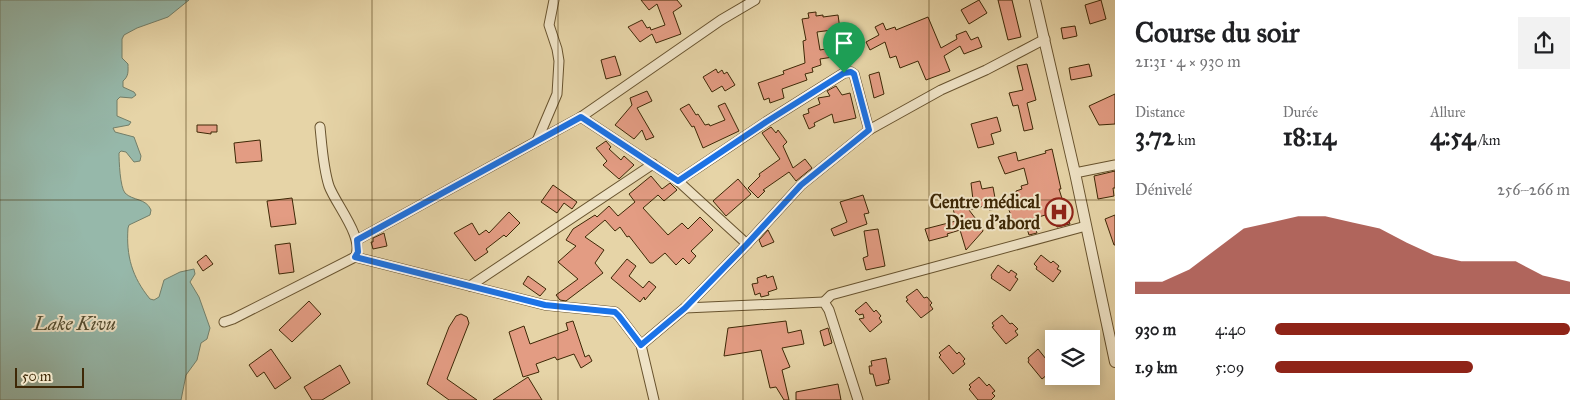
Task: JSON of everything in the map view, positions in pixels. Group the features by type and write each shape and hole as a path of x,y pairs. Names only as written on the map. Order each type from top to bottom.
{"street":[{"path":"537,141 557,94 559,61 549,25 554,0"},
{"path":"357,240 581,117 721,20 755,0"},
{"path":"1035,0 1075,173 1115,362"},
{"path":"641,345 685,308 801,185 869,130 933,94 986,70 1045,39"},
{"path":"678,181 844,73 851,72 854,74 869,130"},
{"path":"581,117 678,181 747,244"},
{"path":"224,322 355,257 358,252 357,240 329,183 320,128"},
{"path":"470,286 653,164"},
{"path":"1075,173 1115,165"},
{"path":"685,308 824,302 831,295 1086,226"},
{"path":"355,257 549,306 615,312 641,345 654,400"},
{"path":"824,302 829,310 858,400"}],"water":[{"name":"Lake Kivu","path":"0,0 189,0 168,17 137,28 124,35 122,39 122,58 128,64 128,69 123,81 123,87 134,92 136,95 132,98 120,97 117,100 117,116 131,122 129,125 113,128 115,132 134,137 141,156 140,161 134,162 126,152 121,151 119,153 123,190 128,196 146,203 151,210 150,215 129,225 128,228 129,257 139,283 150,299 154,300 159,297 164,280 180,272 194,269 195,274 190,282 199,297 210,328 207,339 201,343 197,360 186,375 181,400 0,400"}],"building":[{"path":"641,0 677,0 682,6 673,12 681,34 656,43 652,34 640,42 628,27 642,20 647,28 650,27 651,30 665,25 657,4 649,10"},
{"path":"979,0 987,13 969,24 961,10"},
{"path":"998,0 1012,0 1021,37 1008,40"},
{"path":"1101,0 1106,19 1090,24 1085,5"},
{"path":"816,12 816,16 823,15 823,17 838,15 840,29 817,32 820,50 831,48 833,57 820,59 821,65 812,68 813,72 805,74 807,80 782,89 784,98 770,103 769,98 764,100 758,83 784,74 783,71 805,63 803,41 806,40 802,19 809,18 808,13"},
{"path":"928,17 941,48 957,39 956,35 966,31 971,40 978,37 982,47 964,54 960,46 944,56 950,71 926,80 918,61 900,68 896,56 890,58 885,42 870,50 866,42 879,35 875,27 883,23 886,30 895,27 896,30"},
{"path":"1075,26 1077,36 1063,39 1061,28"},
{"path":"615,56 621,75 606,79 601,60"},
{"path":"1027,64 1036,100 1027,103 1033,129 1024,131 1018,105 1013,106 1009,93 1023,90 1017,66"},
{"path":"1089,64 1092,76 1071,80 1069,68"},
{"path":"716,69 718,73 722,70 724,74 727,72 735,85 725,91 722,86 712,92 703,77"},
{"path":"879,72 884,94 874,98 869,75"},
{"path":"836,86 842,95 850,93 856,118 834,123 832,114 814,123 815,126 809,129 803,115 809,113 808,109 820,104 818,98 830,96 827,91"},
{"path":"647,91 652,101 637,108 654,137 646,140 642,130 634,139 615,125 632,105 630,98"},
{"path":"1115,94 1115,124 1099,125 1089,106"},
{"path":"725,103 739,131 703,148 694,126 692,127 680,109 689,104 705,125 709,124 710,126 725,120 718,106"},
{"path":"997,117 1001,131 991,134 994,144 978,148 971,124"},
{"path":"197,125 217,125 217,132 211,132 211,134 197,132"},
{"path":"771,127 776,133 778,130 787,142 783,146 793,168 805,159 812,168 796,181 789,172 763,190 765,191 758,198 748,188 760,176 759,174 780,159 762,133"},
{"path":"260,140 262,161 236,163 234,143"},
{"path":"606,141 611,147 609,149 621,160 624,156 634,165 619,179 603,165 607,161 596,148"},
{"path":"1052,149 1061,189 1059,189 1070,224 1057,227 1052,213 1032,219 1037,233 1029,235 1025,222 1014,225 1006,201 1018,198 1016,191 1022,189 1021,186 1028,184 1024,168 1005,174 998,157 1016,152 1018,161 1046,153 1045,151"},
{"path":"1115,171 1114,196 1098,199 1094,176"},
{"path":"651,176 662,189 670,183 677,190 664,201 658,195 643,208 668,235 682,223 688,229 700,217 713,230 691,251 696,256 689,264 683,258 676,265 665,253 653,263 650,263 620,227 615,231 605,220 585,237 604,250 595,263 603,273 566,301 560,300 556,295 578,279 558,262 576,246 566,240 573,229 595,215 597,217 609,206 618,216 635,202 629,194"},
{"path":"738,179 751,194 726,216 713,201"},
{"path":"980,181 982,189 993,187 997,209 989,210 988,205 969,210 983,231 966,250 960,230 947,234 948,236 929,241 925,229 956,221 952,204 973,200 971,183"},
{"path":"553,185 577,202 572,209 564,203 557,213 541,202"},
{"path":"863,195 869,213 864,214 867,224 834,236 831,229 847,222 840,202"},
{"path":"292,198 296,224 271,227 267,201"},
{"path":"509,212 520,223 506,237 504,235 486,249 488,252 475,261 454,233 472,223 479,235 486,230 489,233"},
{"path":"1115,215 1115,245 1114,245 1105,219"},
{"path":"878,229 885,266 866,270 863,258 868,256 864,231"},
{"path":"768,230 774,242 762,247 759,240"},
{"path":"384,233 387,246 373,249 371,242 373,242 373,238"},
{"path":"290,243 294,272 279,274 275,245"},
{"path":"206,255 213,264 203,271 197,262"},
{"path":"1041,255 1051,263 1053,261 1059,266 1057,269 1061,271 1053,282 1036,269 1037,267 1034,264"},
{"path":"627,259 636,266 629,276 643,288 649,281 656,287 645,300 644,297 640,302 611,278"},
{"path":"998,265 1009,273 1011,270 1017,274 1015,277 1018,279 1010,291 991,278"},
{"path":"766,275 767,278 773,276 777,289 768,292 769,295 761,297 760,293 755,295 752,284 758,283 757,278"},
{"path":"528,276 546,289 540,296 523,284"},
{"path":"917,289 924,298 927,297 932,303 930,305 933,309 921,318 906,301 908,300 906,297"},
{"path":"309,301 321,314 292,342 279,330"},
{"path":"866,302 874,312 876,310 881,316 879,318 882,322 870,332 859,319 864,318 863,314 859,315 855,311"},
{"path":"461,314 467,317 469,323 447,379 477,400 449,400 427,384 449,327 456,316"},
{"path":"1002,315 1010,324 1012,323 1018,329 1015,331 1018,335 1006,344 992,327 994,326 992,323"},
{"path":"573,321 585,357 589,355 592,361 581,368 574,354 557,360 555,357 536,364 539,372 523,377 509,332 524,326 530,344 568,330 566,323"},
{"path":"786,321 788,333 801,330 804,344 782,348 790,367 782,370 789,400 784,400 776,387 770,388 761,350 724,356 728,328"},
{"path":"828,328 832,343 824,346 820,331"},
{"path":"949,345 957,354 959,352 965,359 963,361 965,364 953,374 939,357 941,355 939,353"},
{"path":"271,349 291,378 275,389 264,372 257,377 249,365"},
{"path":"1038,349 1045,358 1045,376 1042,379 1028,362 1028,358"},
{"path":"886,358 889,383 876,386 873,374 870,374 869,366 872,366 871,361"},
{"path":"340,365 350,383 322,400 312,400 304,387"},
{"path":"528,377 542,400 493,400"},
{"path":"979,377 987,386 989,384 995,391 992,393 995,396 991,400 978,400 969,389 971,387 969,385"},
{"path":"838,384 841,400 796,400 796,392"}],"place":[{"name":"Centre médical Dieu d'abord","path":"1059,212"}],"route":[{"path":"851,72 854,74 869,130 801,185 685,308 641,345 615,312 554,307 355,257 358,252 357,240 581,117 678,181 844,73 851,72"}]}
